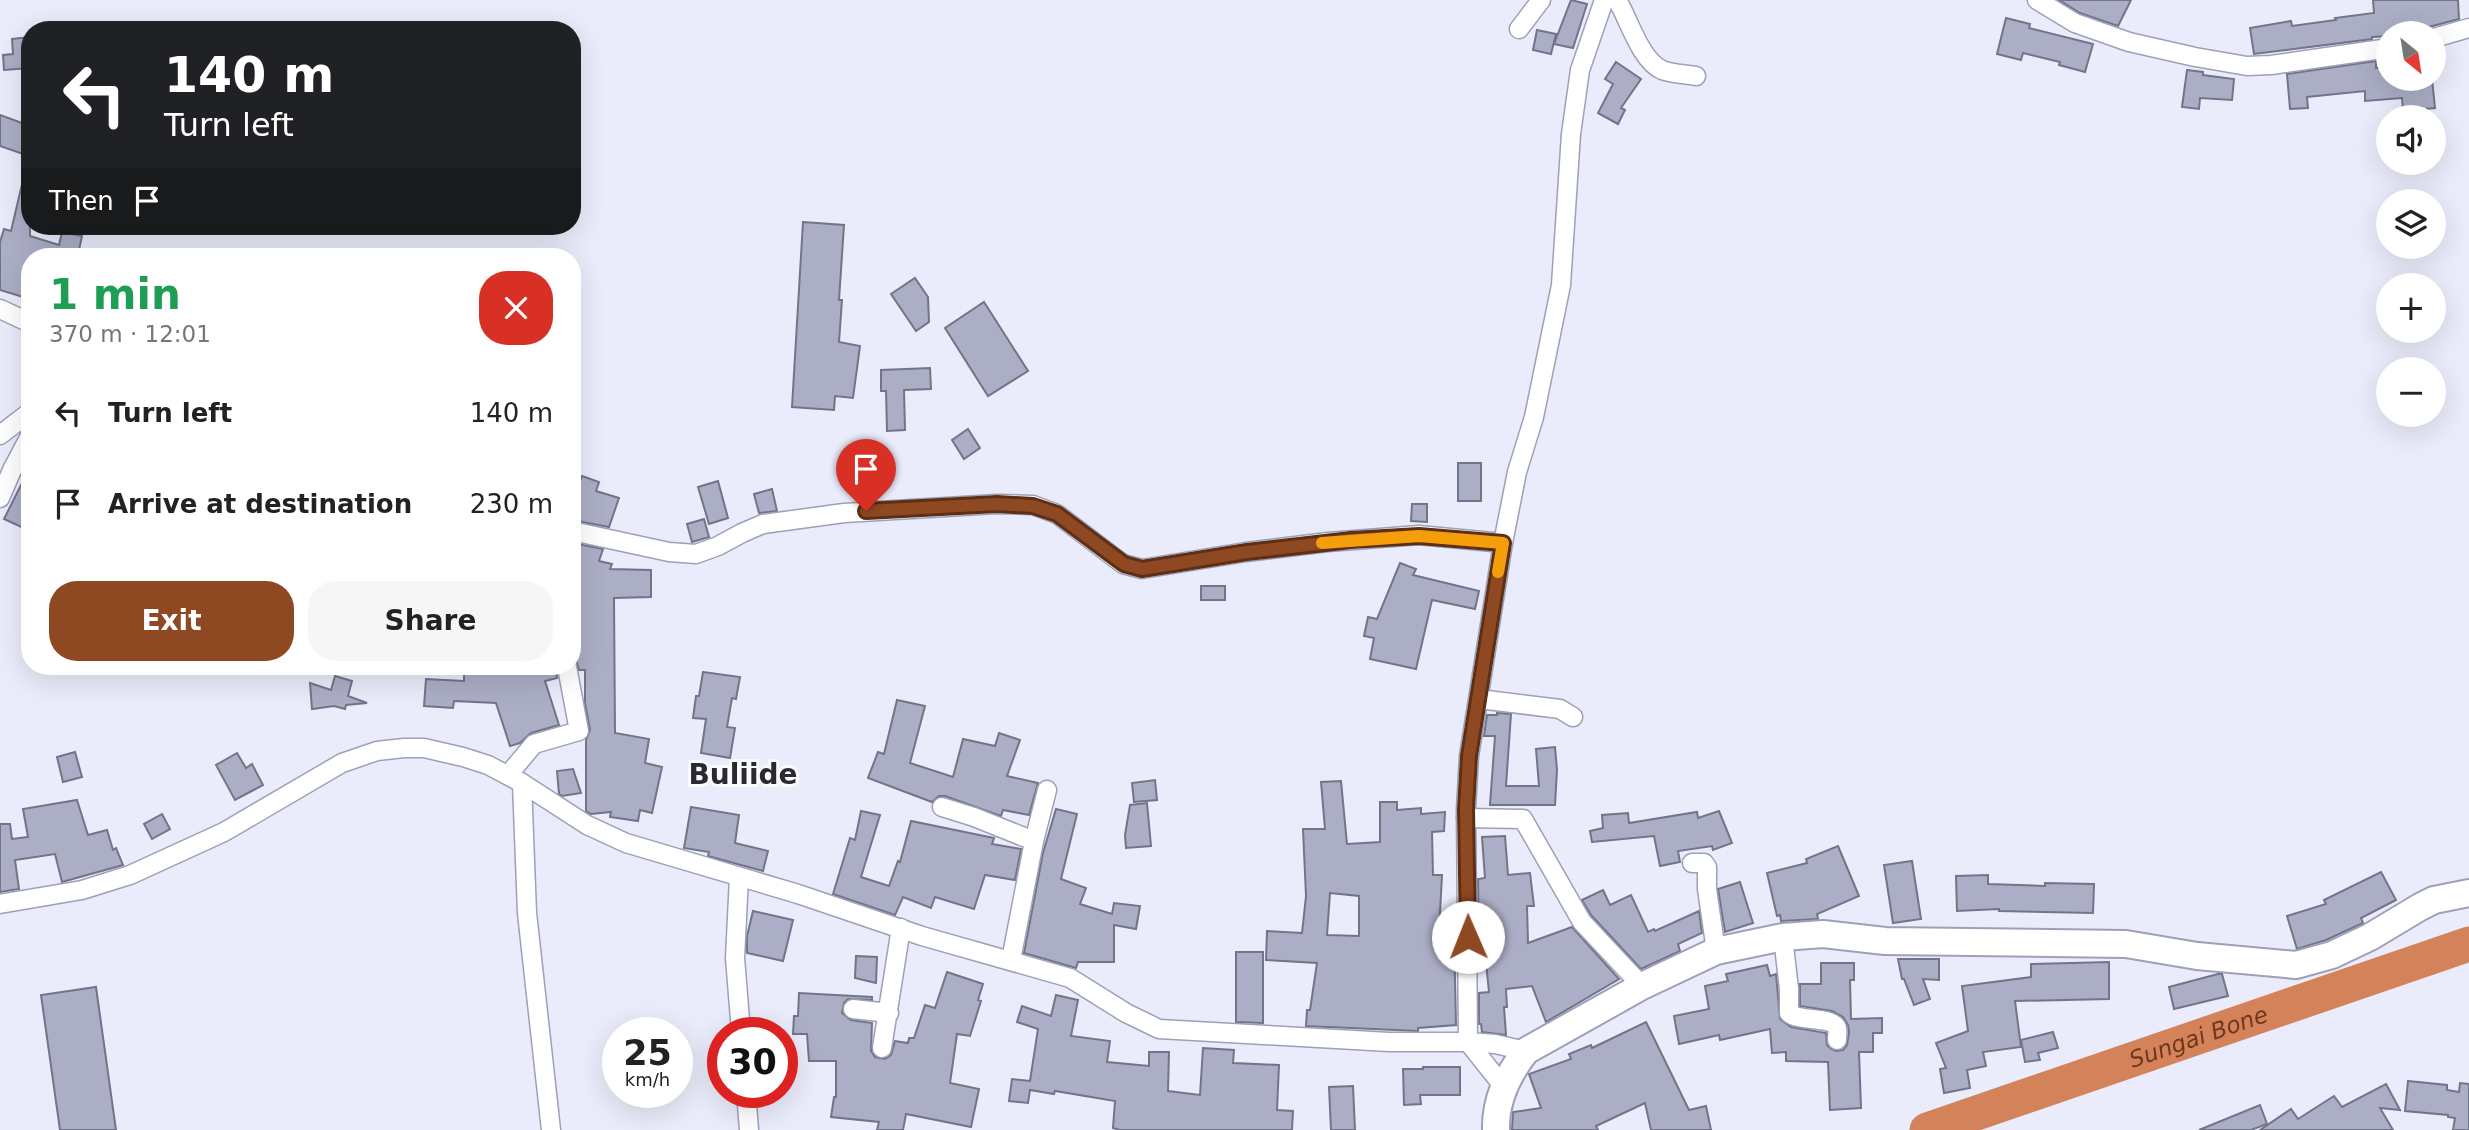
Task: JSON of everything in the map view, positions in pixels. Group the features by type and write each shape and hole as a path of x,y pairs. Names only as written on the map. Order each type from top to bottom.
{"street":[{"path":"1519,29 1541,0"},
{"path":"1503,1086 1468,1042 1466,818 1469,756 1503,543 1517,472 1534,418 1561,285 1571,134 1580,70 1604,0"},
{"path":"1617,0 1635,38 1658,67 1664,71 1696,76"},
{"path":"2037,0 2075,23 2129,42 2247,65 2284,63 2376,50"},
{"path":"2446,35 2469,28"},
{"path":"0,309 21,319"},
{"path":"0,435 21,419"},
{"path":"0,498 21,453"},
{"path":"581,533 669,552 696,554 763,524 844,513 997,504 1033,506 1057,514 1124,564 1142,569 1247,552 1341,541 1419,536 1503,543"},
{"path":"551,1130 515,779 534,744 579,731 569,675"},
{"path":"1479,699 1560,709 1573,717"},
{"path":"0,904 82,890 130,875 223,832 342,763 377,751 424,748 488,765 605,834 901,928 1070,978 1126,1013 1167,1031 1389,1042 1468,1042 1495,1044 1526,1051"},
{"path":"1011,960 1034,841 1047,790"},
{"path":"942,807 1034,841"},
{"path":"1466,818 1523,818 1582,922 1642,986"},
{"path":"1692,863 1703,863 1707,867 1707,889 1716,951"},
{"path":"739,877 735,958 740,1017"},
{"path":"1496,1130 1495,1119 1503,1086 1526,1051 1642,986 1716,951 1783,937 1823,934 1885,941 2126,944 2197,956 2296,965 2332,955 2370,937 2434,900 2469,893"},
{"path":"882,1048 901,928"},
{"path":"1783,937 1790,989 1788,1013 1796,1018 1835,1024 1837,1040"},
{"path":"853,1009 888,1013"},
{"path":"747,1108 749,1130"}],"building":[{"path":"1571,0 1587,4 1573,48 1554,44"},
{"path":"2059,0 2131,0 2118,26 2080,13"},
{"path":"2373,0 2458,0 2459,19 2446,22 2376,21 2376,37 2372,39 2254,54 2250,28 2291,21 2292,26 2374,13"},
{"path":"2006,18 2030,24 2029,28 2093,44 2085,72 2059,65 2060,62 2023,53 2021,60 1997,54"},
{"path":"1537,30 1556,34 1551,54 1533,50"},
{"path":"21,38 21,69 4,70 3,55 13,54 12,39"},
{"path":"2376,61 2376,91 2433,91 2435,105 2403,105 2402,98 2365,101 2365,91 2307,97 2308,108 2290,109 2287,74"},
{"path":"1616,62 1641,79 1621,108 1625,110 1618,124 1598,113 1613,84 1605,79"},
{"path":"2187,70 2234,79 2232,100 2200,98 2199,109 2182,107"},
{"path":"0,115 21,123 21,153 0,146"},
{"path":"21,189 21,235 30,235 59,245 61,235 82,236 79,248 21,248 21,296 0,290 0,242 4,229 11,231"},
{"path":"803,222 844,225 839,342 860,346 853,398 835,396 834,410 792,407"},
{"path":"915,278 928,297 929,322 916,331 891,294"},
{"path":"984,302 1028,371 988,396 945,328"},
{"path":"930,368 931,389 904,390 905,430 887,431 886,391 881,391 881,370"},
{"path":"968,429 980,448 964,459 952,440"},
{"path":"1458,463 1481,463 1481,501 1458,501"},
{"path":"582,476 599,482 596,491 619,498 609,527 581,522"},
{"path":"718,481 728,518 709,524 698,487"},
{"path":"21,485 21,527 4,519"},
{"path":"772,489 777,511 759,513 754,494"},
{"path":"1412,504 1427,504 1427,522 1411,521"},
{"path":"704,519 709,537 692,542 687,524"},
{"path":"581,545 603,549 599,561 612,564 610,569 651,570 651,597 614,598 615,733 649,739 645,763 662,767 652,813 640,810 638,821 610,817 611,812 591,814 586,811 586,740 590,730 585,703 585,670 581,670"},
{"path":"1400,563 1416,569 1413,575 1479,591 1475,609 1432,600 1416,669 1370,659 1374,638 1364,636 1368,617 1377,619"},
{"path":"1201,586 1225,586 1225,600 1201,600"},
{"path":"703,672 740,677 736,699 732,698 727,727 735,728 730,758 701,753 706,719 693,718"},
{"path":"464,675 557,675 557,678 545,681 559,725 531,733 520,743 510,746 496,703 454,701 453,708 424,706 426,679 464,681"},
{"path":"335,676 352,681 348,696 367,703 346,705 345,709 334,706 312,709 310,683 331,690"},
{"path":"897,700 925,706 910,763 953,777 963,739 995,746 999,733 1020,740 1007,776 1038,783 1029,815 1003,810 1001,816 945,796 939,796 932,802 868,778 878,752 884,754"},
{"path":"1511,714 1506,786 1539,786 1536,749 1555,747 1555,805 1490,805 1495,736 1484,736 1487,715"},
{"path":"75,752 82,777 63,782 57,757"},
{"path":"237,753 246,768 252,764 263,785 235,800 216,765"},
{"path":"573,769 581,793 562,796 559,794 557,771"},
{"path":"1155,780 1157,800 1134,802 1132,783"},
{"path":"1341,781 1347,844 1380,842 1380,802 1397,802 1397,810 1421,808 1421,814 1445,812 1444,831 1432,832 1433,875 1442,875 1439,932 1454,932 1456,1025 1418,1028 1418,1031 1306,1026 1317,963 1266,960 1267,931 1302,933 1306,896 1303,829 1325,829 1321,782","holes":["1330,893 1359,896 1359,936 1327,935"]},
{"path":"77,800 88,835 107,830 113,850 116,848 123,865 62,882 55,854 15,860 19,889 0,892 0,824 10,824 12,839 28,837 23,809"},
{"path":"1147,803 1151,846 1126,848 1125,835 1130,805"},
{"path":"691,807 739,815 735,843 768,851 763,871 708,856 709,852 684,848"},
{"path":"1056,809 1077,814 1061,879 1086,888 1080,904 1112,914 1114,903 1140,906 1136,929 1114,925 1114,962 1078,962 1076,968 1024,953 1043,853"},
{"path":"861,811 880,815 861,877 889,886 898,861 900,862 911,821 994,838 992,844 1021,849 1015,880 985,875 974,909 935,897 931,908 903,897 895,915 833,894 850,838 855,840"},
{"path":"1719,811 1732,843 1713,850 1712,846 1678,851 1680,862 1660,866 1654,836 1592,842 1590,831 1603,828 1602,815 1628,813 1629,823 1697,812 1698,818"},
{"path":"162,814 170,829 152,839 144,824"},
{"path":"1505,836 1508,875 1530,873 1534,906 1527,906 1528,943 1572,927 1619,979 1546,1022 1532,986 1506,989 1506,1035 1482,1032 1479,1024 1479,993 1489,992 1484,943 1479,943 1478,879 1485,878 1482,837"},
{"path":"1838,846 1859,896 1817,914 1818,919 1781,921 1780,915 1777,916 1767,873 1807,863 1806,859"},
{"path":"1912,861 1921,919 1893,923 1884,865"},
{"path":"2381,872 2396,900 2361,918 2363,923 2326,940 2297,949 2287,916 2326,904 2324,900"},
{"path":"1988,875 1988,884 2094,884 2093,913 1999,909 1957,911 1956,876"},
{"path":"1740,882 1753,923 1725,932 1718,889"},
{"path":"1603,890 1610,905 1631,895 1648,932 1699,911 1702,933 1678,944 1680,951 1641,969 1591,915 1582,900"},
{"path":"753,911 793,920 783,961 747,953 747,936"},
{"path":"1236,952 1263,952 1263,1023 1236,1022"},
{"path":"856,956 877,957 876,983 855,978"},
{"path":"1898,959 1939,959 1939,980 1923,979 1930,999 1914,1005 1902,979"},
{"path":"2109,962 2109,999 2015,1001 2021,1047 1983,1052 1986,1066 1967,1070 1970,1088 1944,1093 1940,1069 1946,1068 1936,1043 1968,1031 1962,986 2031,977 2031,964"},
{"path":"1821,963 1854,963 1854,980 1850,980 1851,1019 1882,1018 1882,1033 1873,1033 1873,1052 1859,1052 1861,1108 1830,1110 1828,1062 1786,1061 1786,1052 1772,1053 1770,1029 1720,1040 1719,1035 1679,1044 1674,1016 1709,1009 1705,986 1728,981 1726,974 1767,965 1770,976 1776,974 1780,1019 1791,1027 1826,1033 1827,1045 1831,1049 1843,1050 1847,1045 1849,1032 1843,1017 1832,1011 1800,1006 1800,984 1821,984"},
{"path":"947,972 983,984 978,1000 981,1001 970,1036 957,1034 950,1083 979,1089 971,1127 906,1114 903,1130 877,1130 879,1122 831,1117 836,1097 836,1061 809,1061 807,1034 798,1034 798,1017 794,1017 798,1016 799,993 872,997 872,1000 848,999 844,1003 842,1013 851,1020 872,1023 871,1051 875,1057 885,1059 891,1055 895,1041 908,1043 909,1038 914,1038 925,1005 935,1008"},
{"path":"2222,974 2228,996 2174,1009 2169,987"},
{"path":"96,987 116,1130 60,1130 41,995"},
{"path":"1056,995 1078,1000 1071,1036 1110,1041 1107,1062 1149,1066 1149,1052 1169,1052 1168,1091 1200,1095 1203,1048 1234,1050 1233,1063 1279,1065 1277,1110 1293,1111 1292,1130 1120,1130 1113,1128 1115,1101 1055,1091 1054,1094 1030,1090 1028,1103 1009,1101 1012,1079 1030,1081 1038,1029 1017,1022 1022,1006 1051,1016"},
{"path":"1646,1022 1689,1110 1706,1106 1711,1130 1651,1130 1645,1103 1596,1126 1598,1130 1512,1130 1513,1112 1541,1108 1529,1074 1571,1059 1569,1054 1591,1045 1592,1048"},
{"path":"2053,1032 2058,1048 2038,1053 2040,1060 2025,1062 2021,1040"},
{"path":"1460,1067 1460,1095 1420,1095 1421,1104 1404,1105 1403,1069"},
{"path":"2408,1081 2447,1085 2447,1090 2459,1092 2460,1083 2469,1084 2469,1130 2453,1130 2455,1118 2448,1115 2405,1111"},
{"path":"2386,1084 2400,1110 2380,1108 2393,1130 2260,1130 2291,1109 2298,1119 2334,1096 2342,1107"},
{"path":"1353,1086 1355,1130 1331,1130 1329,1087"},
{"path":"2260,1105 2267,1124 2251,1130 2199,1130"}],"waterway":[{"name":"Sungai Bone","path":"1927,1130 2469,944"}],"slow traffic":[{"path":"1322,543 1419,536 1503,543 1498,572"}],"district":[{"name":"Buliide","path":"743,774"}],"route":[{"path":"866,511 997,504 1033,506 1057,514 1124,564 1142,569 1247,552 1351,540 1419,536 1503,543 1469,756 1466,809 1468,937"}]}
